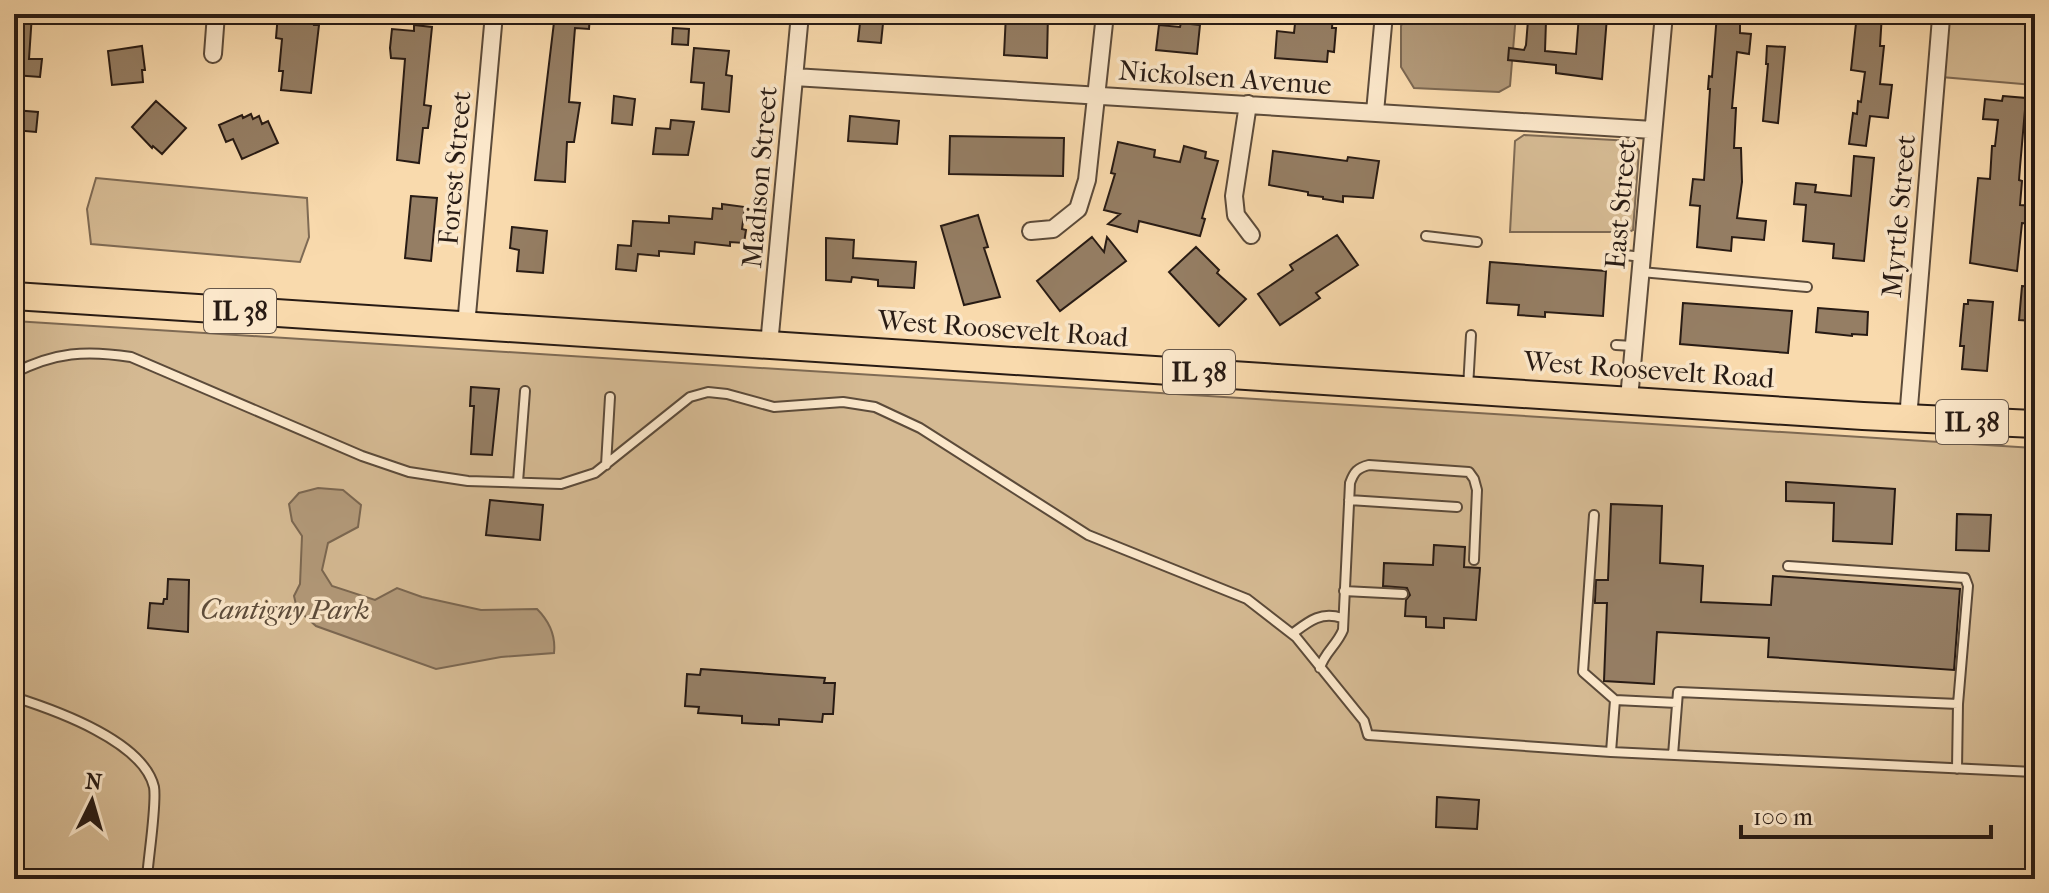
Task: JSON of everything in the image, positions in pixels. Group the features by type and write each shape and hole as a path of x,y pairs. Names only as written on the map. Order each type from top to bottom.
{"main road":[{"name":"West Roosevelt Road","path":"14,296 1908,419 2035,424"}],"street":[{"path":"213,54 216,14"},
{"name":"Forest Street","path":"466,326 494,14"},
{"name":"Madison Street","path":"769,345 800,14"},
{"path":"1031,231 1053,229 1078,209 1087,180 1105,14"},
{"path":"1375,112 1384,14"},
{"name":"East Street","path":"1629,399 1636,261 1664,14"},
{"name":"Myrtle Street","path":"1908,419 1941,18"},
{"name":"Nickolsen Avenue","path":"794,77 1653,130"},
{"path":"1248,104 1234,196 1236,215 1251,235"}],"lane":[{"path":"1426,236 1477,242"},
{"path":"1636,261 1807,287"},
{"path":"1468,389 1471,335"},
{"path":"1616,345 1633,346"},
{"path":"14,373 39,360 66,354 101,352 131,357 362,456 409,472 468,481 561,484 595,473 690,397 708,392 774,407 832,402 875,407 920,428 1088,535 1247,599 1292,634 1364,721 1368,735 1611,752 2035,772"},
{"path":"518,482 525,391"},
{"path":"606,465 610,397"},
{"path":"1320,668 1323,657 1339,640 1343,630 1349,500 1354,472 1369,465 1469,472 1477,490 1474,560"},
{"path":"1349,500 1457,507"},
{"path":"1594,515 1583,672 1615,700 1677,703"},
{"path":"1788,566 1965,578 1968,586 1958,704 1957,769"},
{"path":"1344,591 1403,594"},
{"path":"1292,634 1323,615 1342,618"},
{"path":"1673,755 1678,692 1958,704"},
{"path":"14,697 53,709 98,732 135,757 148,773 154,789 147,879"},
{"path":"1611,752 1615,700"}],"green space":[{"path":"1936,14 2035,14 2035,85 1930,76"},
{"path":"1524,135 1632,141 1639,151 1633,230 1510,232 1515,141"},
{"path":"96,178 307,198 309,237 300,262 91,244 87,209"},
{"name":"Cantigny Park","path":"14,321 2035,448 2035,879 14,879"}],"shaded area":[{"path":"1406,14 1516,14 1510,86 1499,92 1414,88 1401,67 1401,26"},
{"path":"318,488 343,490 361,505 358,527 328,543 322,570 332,586 375,600 397,588 481,610 537,609 551,629 554,653 501,657 436,669 316,626 297,609 294,596 300,584 302,536 292,521 289,504 299,493"},
{"path":"2030,506 2035,506 2035,635 2026,602 2031,545"}],"building":[{"path":"14,14 32,14 29,59 42,59 40,77 14,75"},
{"path":"278,14 315,14 314,25 319,25 311,93 281,90 282,39 276,38"},
{"path":"555,14 590,14 589,29 575,28 569,102 580,103 574,142 567,142 565,182 535,180"},
{"path":"861,14 884,14 881,43 858,41"},
{"path":"1006,14 1048,14 1047,58 1004,55"},
{"path":"1296,14 1333,14 1332,28 1336,28 1334,52 1328,51 1327,62 1275,58 1277,31 1294,33"},
{"path":"1717,14 1740,14 1740,33 1751,34 1749,54 1737,52 1732,108 1736,108 1734,148 1741,148 1742,182 1737,218 1766,221 1764,240 1732,237 1731,251 1697,247 1700,206 1690,205 1693,179 1704,180 1709,76 1712,77"},
{"path":"1857,14 1882,14 1880,46 1884,46 1880,84 1892,85 1888,118 1870,116 1866,146 1849,144 1853,113 1857,114 1858,101 1861,102 1865,72 1851,70"},
{"path":"1579,15 1607,17 1602,79 1556,73 1556,65 1508,60 1509,48 1524,50 1528,20 1546,21 1545,51 1576,54"},
{"path":"1181,23 1200,25 1197,54 1156,50 1159,25 1180,27"},
{"path":"414,25 432,27 424,105 431,106 428,128 423,128 419,163 397,160 405,59 391,58 390,48 392,29 414,31"},
{"path":"673,28 689,29 688,45 672,44"},
{"path":"142,46 143,82 112,85 108,51"},
{"path":"1767,46 1785,47 1778,123 1763,121"},
{"path":"694,48 729,51 726,75 732,76 729,112 702,109 704,83 691,82"},
{"path":"614,96 635,99 632,125 612,123"},
{"path":"2003,96 2026,98 2020,205 2035,206 2035,224 2022,223 2017,271 1970,263 1978,178 1990,179 1992,146 1995,146 1998,120 1983,119 1985,99 2002,101"},
{"path":"156,101 186,128 162,154 132,127"},
{"path":"14,110 38,112 36,132 14,130"},
{"path":"251,114 253,119 259,116 262,124 268,121 278,143 242,159 233,139 226,142 219,125"},
{"path":"850,116 899,121 897,144 848,141"},
{"path":"671,120 694,122 688,155 653,154 656,128 670,129"},
{"path":"950,136 1064,138 1063,176 949,174"},
{"path":"1118,142 1155,150 1154,157 1180,162 1184,146 1206,152 1205,158 1218,161 1200,236 1139,221 1137,232 1108,224 1120,214 1104,210 1115,174 1111,173"},
{"path":"1273,151 1347,161 1348,157 1379,161 1373,198 1343,196 1343,202 1269,185"},
{"path":"1854,156 1874,158 1864,261 1833,258 1834,244 1803,241 1806,205 1794,204 1796,183 1816,185 1815,192 1851,196"},
{"path":"411,196 437,198 431,261 405,258"},
{"path":"722,204 745,207 744,243 730,242 730,246 695,242 694,254 659,251 659,256 638,254 636,271 616,269 618,245 631,246 633,221 669,223 669,216 712,219 713,208 722,209"},
{"path":"978,215 988,247 984,248 1000,297 964,305 941,226"},
{"path":"512,227 547,231 543,273 517,271 519,250 510,248"},
{"path":"1337,235 1358,265 1316,293 1320,298 1280,325 1258,294 1293,270 1290,265"},
{"path":"1092,237 1104,252 1107,237 1126,261 1060,311 1037,281"},
{"path":"826,238 854,240 853,258 916,262 914,288 878,286 878,280 852,277 851,282 826,280"},
{"path":"1196,247 1219,270 1217,273 1246,299 1219,326 1169,272"},
{"path":"1490,262 1606,271 1603,316 1545,312 1545,317 1518,315 1519,305 1487,303"},
{"path":"2022,286 2035,287 2035,321 2019,320"},
{"path":"1968,300 1993,302 1987,371 1962,369 1964,346 1960,346 1964,304 1968,304"},
{"path":"1683,303 1792,311 1788,353 1680,344"},
{"path":"1818,308 1868,312 1867,335 1816,332"},
{"path":"471,387 499,389 492,455 471,454 474,406 470,406"},
{"path":"1786,482 1895,489 1892,544 1833,541 1834,503 1786,501"},
{"path":"490,500 543,505 540,540 486,535"},
{"path":"1611,504 1662,506 1660,563 1703,566 1701,602 1771,605 1773,576 1960,589 1954,670 1768,657 1769,638 1657,632 1654,684 1604,681 1607,603 1595,603 1595,600 1596,580 1608,580"},
{"path":"1957,514 1991,515 1989,551 1956,550"},
{"path":"1434,545 1465,547 1464,567 1480,568 1476,620 1444,618 1444,628 1426,627 1426,617 1405,616 1406,600 1410,595 1407,588 1383,586 1384,563 1433,565"},
{"path":"168,579 189,580 188,632 148,628 150,603 163,604 167,599"},
{"path":"701,669 825,678 824,683 835,683 833,714 823,714 822,722 779,719 779,725 742,723 742,716 698,713 699,707 685,706 687,674 700,675"},
{"path":"1437,797 1479,800 1477,829 1436,827"}]}
